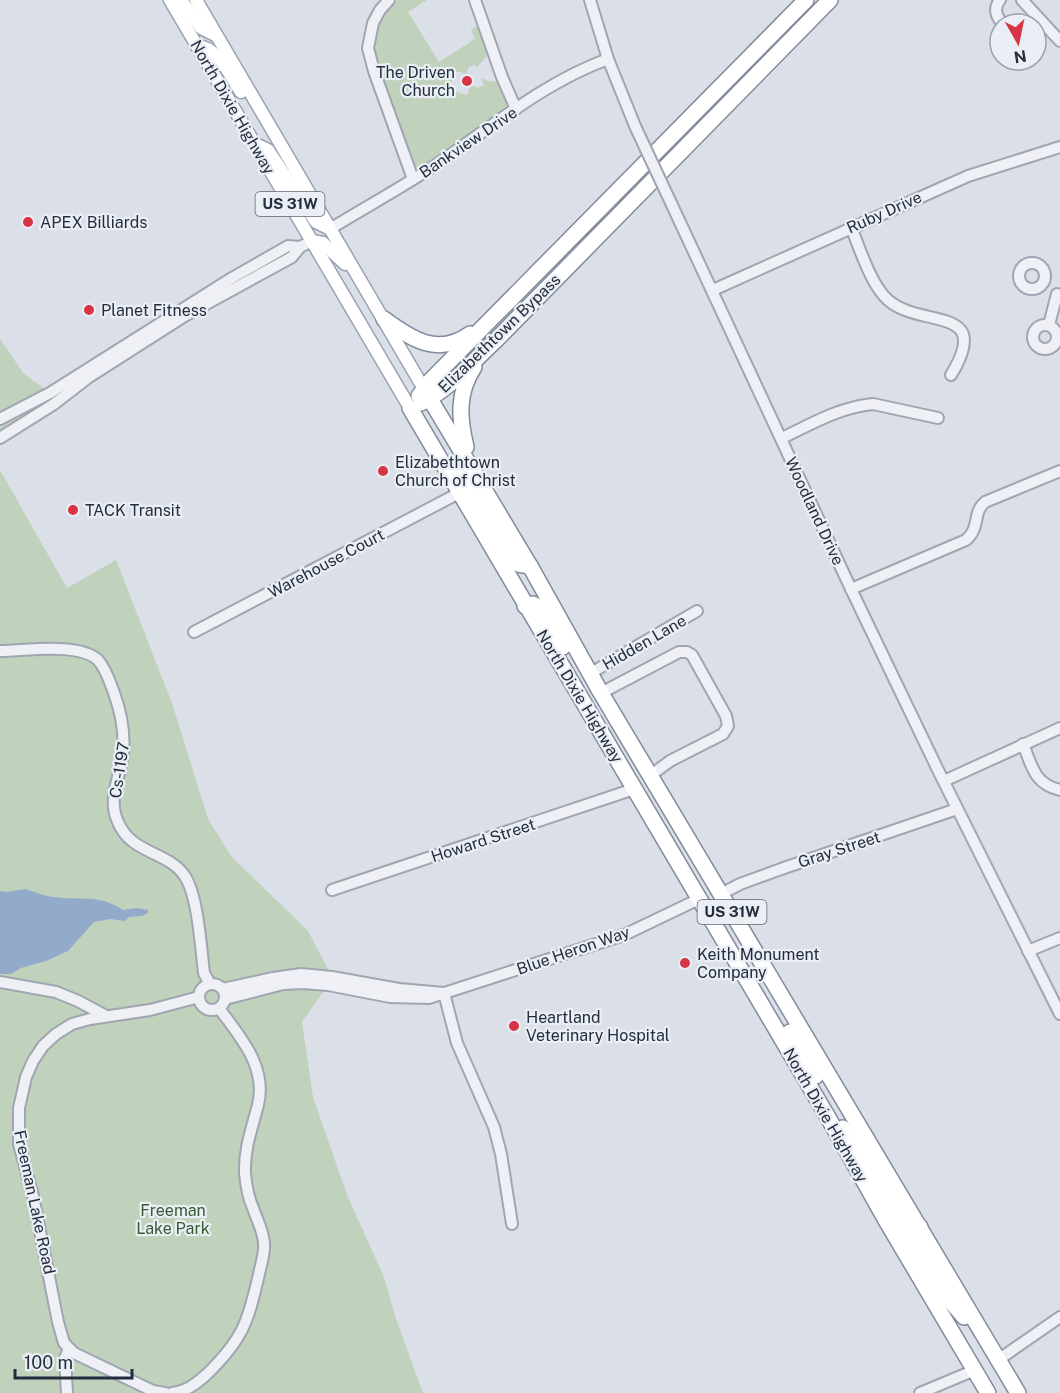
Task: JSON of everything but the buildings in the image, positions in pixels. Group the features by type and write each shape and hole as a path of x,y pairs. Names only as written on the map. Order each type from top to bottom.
{"highway":[{"name":"Elizabethtown Bypass","path":"410,408 427,394 492,319 806,0"},
{"name":"Elizabethtown Bypass","path":"427,394 454,380 496,339 830,0"},
{"path":"382,317 417,340 441,345 462,339 492,319"},
{"path":"469,462 460,426 460,400 469,375 496,339"},
{"name":"US 31W","path":"427,394 469,462"},
{"name":"North Dixie Highway","path":"410,408 988,1393"},
{"path":"440,462 452,468 461,478 494,527 512,559 518,564 530,566"},
{"name":"North Dixie Highway","path":"469,462 619,723 1018,1393"},
{"path":"525,606 533,604 540,608 597,706 619,723"},
{"path":"576,688 613,737 699,883 704,890 721,894"},
{"path":"699,899 714,909 720,917 828,1095 839,1109 853,1118"},
{"path":"811,1089 828,1106 900,1217 907,1223 920,1227"},
{"path":"887,1222 901,1228 908,1235 936,1282 987,1341"}],"main road":[{"name":"North Dixie Highway","path":"170,0 410,408"},
{"path":"182,0 201,28 217,35"},
{"name":"North Dixie Highway","path":"196,0 427,394"},
{"path":"198,46 204,46 214,52 248,102 278,153 288,157"},
{"path":"256,145 268,150 316,222 330,229"},
{"path":"312,241 323,243 335,253 346,267 370,310 382,317"}],"street":[{"path":"389,0 376,16 369,35 369,55 413,179"},
{"path":"475,0 502,77 516,109"},
{"name":"Woodland Drive","path":"590,0 608,59 635,126 851,589 1060,1014"},
{"path":"1022,0 1033,12"},
{"path":"1048,28 1060,41"},
{"name":"Bankview Drive","path":"330,229 413,179 548,87 608,59"},
{"name":"Ruby Drive","path":"713,290 968,176 1060,147"},
{"path":"851,227 874,280 888,300 903,309 948,321 961,330 964,350 951,375"},
{"path":"0,438 186,315 292,256 300,247 312,241"},
{"path":"0,419 50,393 232,278 288,246 300,247"},
{"path":"1043,282 1058,294 1049,325"},
{"path":"782,438 848,408 862,405 873,404 938,418"},
{"path":"851,589 966,540 975,529 978,511 985,502 1060,471"},
{"name":"Warehouse Court","path":"194,632 459,494"},
{"name":"Hidden Lane","path":"591,673 697,611"},
{"name":"Cs-1197","path":"0,651 78,651 94,657 103,667 116,699 125,734 114,796 117,821 127,837 135,844 170,863 184,875 192,894 204,973 210,984"},
{"path":"602,693 679,652 692,655 726,716 728,726 723,734 670,762 651,775"},
{"path":"944,781 1060,728"},
{"path":"1023,744 1039,779 1046,786 1060,790"},
{"name":"Howard Street","path":"332,890 634,789"},
{"name":"Gray Street","path":"721,894 781,868 957,808"},
{"name":"Blue Heron Way","path":"223,998 283,984 302,983 328,985 390,997 429,998 624,935 699,899"},
{"path":"1028,951 1060,938"},
{"path":"0,982 56,992 106,1017"},
{"path":"172,1393 183,1392 204,1377 237,1340 250,1308 264,1253 264,1237 249,1198 245,1169 250,1131 260,1096 260,1077 248,1048 221,1011 223,998 215,984 201,989 199,997 200,1003 208,1009 223,998"},
{"path":"444,993 457,1043 494,1126 501,1154 512,1224"},
{"name":"Freeman Lake Road","path":"69,1349 64,1343 58,1322 33,1196 19,1144 19,1108 26,1077 43,1046 72,1024 150,1010 199,997"},
{"path":"998,1360 1060,1317"},
{"path":"67,1393 65,1358 69,1349 153,1391 165,1393"},
{"path":"921,1393 975,1370"}],"green space":[{"path":"398,0 427,0 408,12 439,62 475,39 471,30 476,26 480,27 490,52 477,67 474,65 469,67 466,74 457,71 450,85 453,91 467,95 471,85 478,88 484,85 481,78 500,82 509,105 420,170 416,168 375,59 378,26 386,12"},
{"path":"0,339 24,374 50,393 54,404 0,442"},
{"name":"Freeman Lake Park","path":"0,470 67,588 116,560 172,703 208,819 231,856 308,931 332,977 302,1022 313,1097 347,1195 384,1277 396,1319 423,1393 0,1393"}],"water":[{"path":"26,889 53,897 96,899 123,910 137,908 148,910 148,913 129,917 125,921 110,919 94,922 68,951 46,961 21,968 11,974 0,974 0,891"}],"place":[{"name":"The Driven Church","path":"467,81"},
{"name":"APEX Billiards","path":"28,222"},
{"name":"Planet Fitness","path":"89,310"},
{"name":"Elizabethtown Church of Christ","path":"383,471"},
{"name":"TACK Transit","path":"73,510"},
{"name":"Keith Monument Company","path":"685,963"},
{"name":"Heartland Veterinary Hospital","path":"514,1026"}]}
